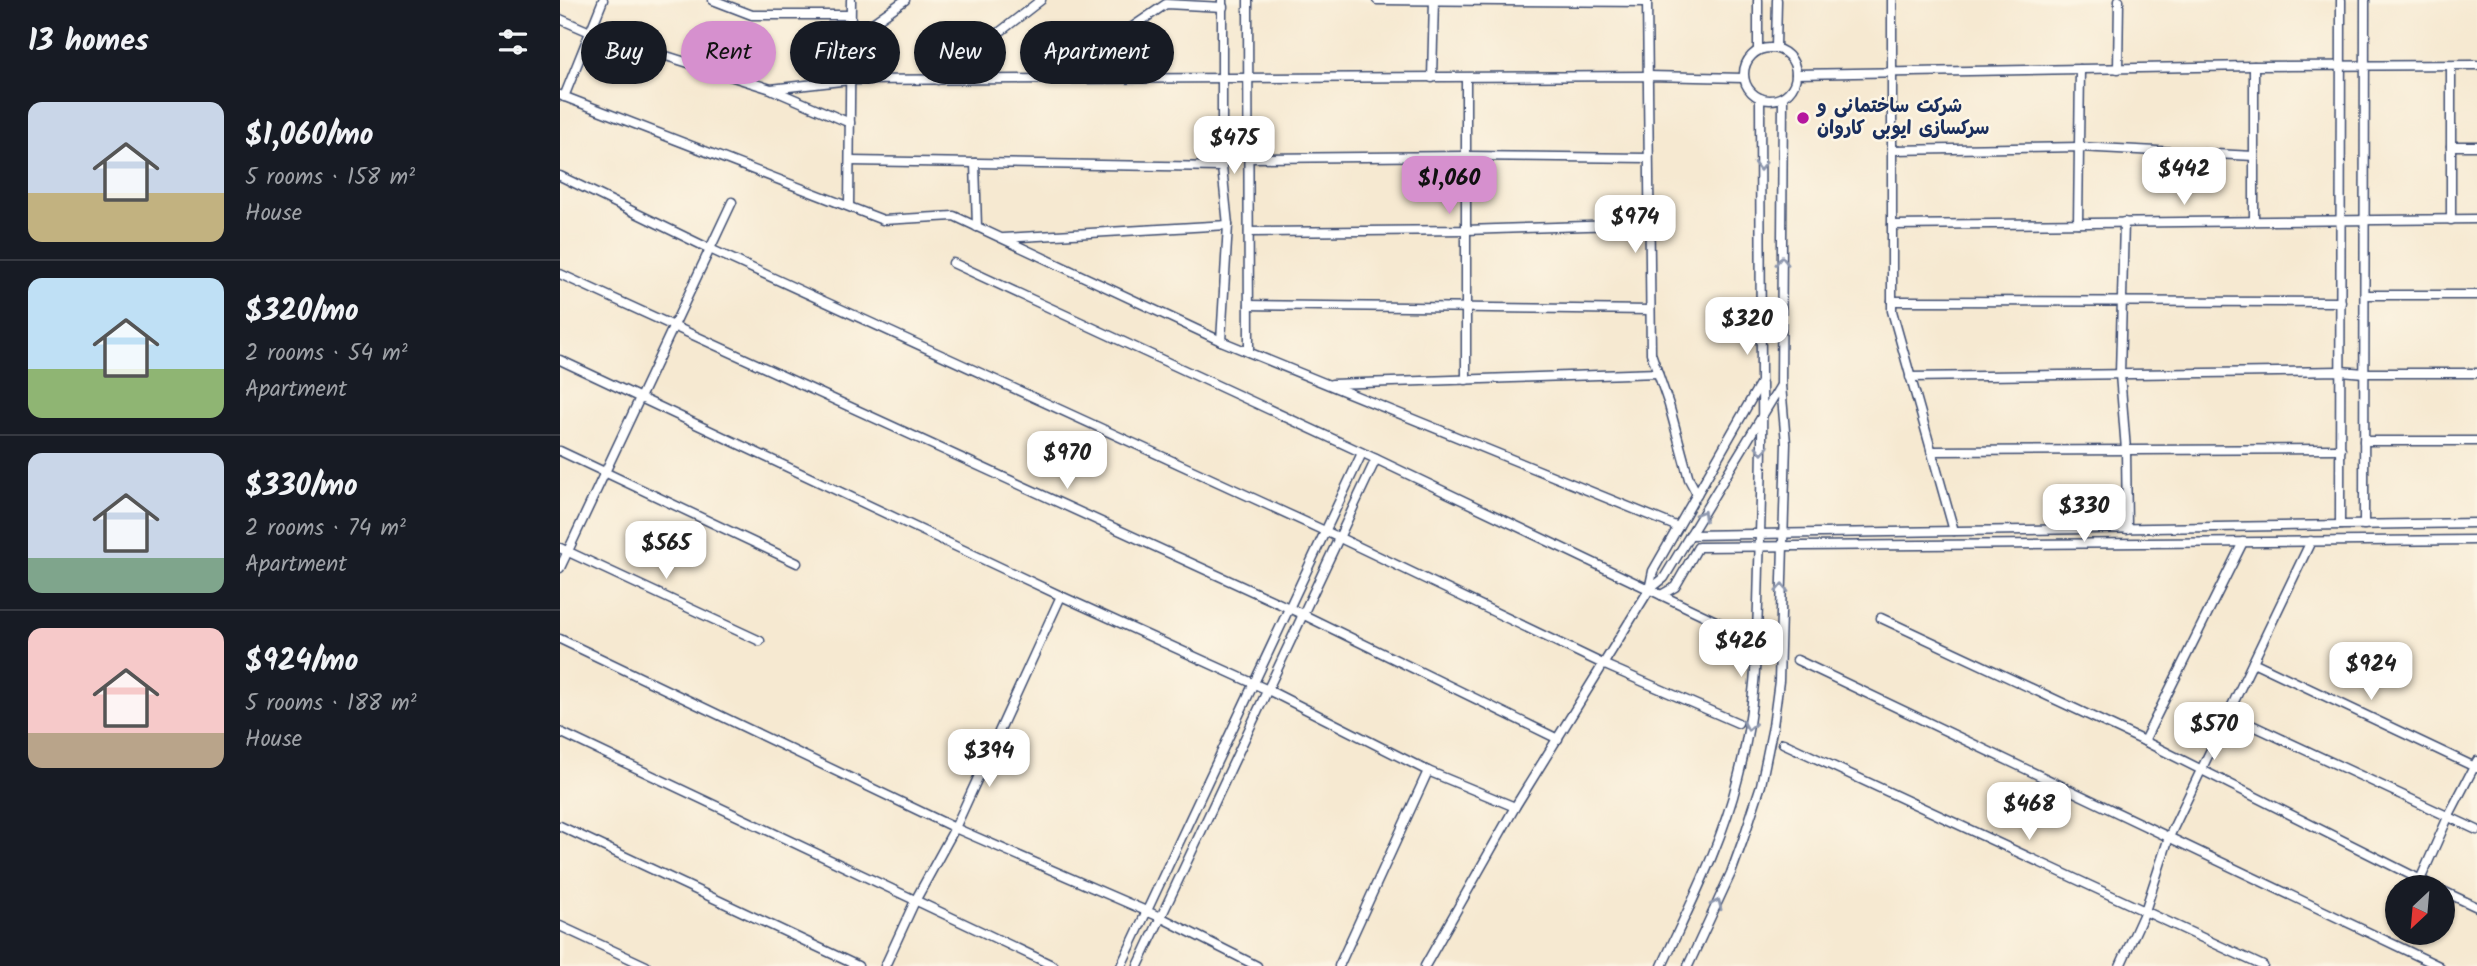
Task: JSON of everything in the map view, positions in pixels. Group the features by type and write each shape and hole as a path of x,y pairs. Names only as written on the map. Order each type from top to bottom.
{"street":[{"path":"594,21 603,0"},
{"path":"713,0 752,15 850,15"},
{"path":"850,21 851,0"},
{"path":"875,21 905,0"},
{"path":"1006,27 1041,0"},
{"path":"1248,0 1249,352"},
{"path":"1377,0 1647,1 1651,353 1669,405 1689,479 1697,495"},
{"path":"1432,78 1434,0"},
{"path":"1758,0 1758,50"},
{"path":"1776,48 1777,0"},
{"path":"1892,0 1892,311 1954,531"},
{"path":"2118,69 2119,0"},
{"path":"2340,525 2341,0"},
{"path":"2364,525 2365,0"},
{"path":"1141,21 1166,4 1222,3 1222,167 1228,225 1221,341"},
{"path":"560,19 581,28"},
{"path":"1776,48 1791,58 1796,74 1795,83 1783,97 1775,100 1760,98 1752,93 1744,78 1746,61 1758,50 1776,48"},
{"path":"581,53 562,96 883,220 954,216 1221,341 1678,527"},
{"path":"667,56 771,89 850,122"},
{"path":"2451,65 2451,220"},
{"path":"1796,74 2477,65"},
{"path":"2254,66 2254,221"},
{"path":"2078,223 2080,69"},
{"path":"1174,79 1648,76 1744,78"},
{"path":"1466,79 1466,380"},
{"path":"771,89 815,84"},
{"path":"849,206 850,84"},
{"path":"1688,966 1731,873 1761,785 1779,681 1786,443 1781,385 1783,97"},
{"path":"1662,966 1709,864 1738,779 1756,679 1762,417 1760,98"},
{"path":"2451,146 2477,146"},
{"path":"1893,150 2079,147 2254,156"},
{"path":"1249,158 1466,156 1648,159"},
{"path":"850,161 1222,167"},
{"path":"975,163 976,227"},
{"path":"560,176 710,248 1326,531 1605,665 1738,723"},
{"path":"560,568 564,550 605,472 732,202"},
{"path":"1892,225 2477,219"},
{"path":"2124,222 2120,374 2126,450 2127,529"},
{"path":"1249,232 1466,230 1649,224"},
{"path":"1000,238 1228,225"},
{"path":"953,263 1376,459 1743,634"},
{"path":"560,274 1302,614 1558,739"},
{"path":"2365,296 2477,295"},
{"path":"1892,301 2341,302"},
{"path":"1249,304 1650,310"},
{"path":"560,360 1061,596 1268,690 1428,771 1515,807"},
{"path":"1910,377 2341,371 2477,373"},
{"path":"1327,384 1658,373"},
{"path":"1425,966 1515,807 1649,590 1653,571 1761,382"},
{"path":"1649,590 1664,578 1781,385"},
{"path":"2364,441 2477,441"},
{"path":"1931,451 2340,449"},
{"path":"560,451 797,564"},
{"path":"1121,966 1362,453"},
{"path":"1138,966 1376,459"},
{"path":"1690,535 2477,523"},
{"path":"1661,595 1675,587 1698,547 2477,540"},
{"path":"2120,966 2145,911 2169,837 2311,541"},
{"path":"2144,741 2244,542"},
{"path":"564,550 760,641"},
{"path":"885,966 915,901 955,828 1061,596"},
{"path":"1881,618 2144,741 2410,875"},
{"path":"560,639 955,828 1147,911 1257,966"},
{"path":"1797,660 2439,966"},
{"path":"2253,662 2476,766 2449,815 2422,875"},
{"path":"2228,714 2477,830"},
{"path":"560,733 1054,966"},
{"path":"1783,743 2263,966"},
{"path":"1339,966 1428,771"},
{"path":"560,826 858,966"},
{"path":"2455,897 2477,907"},
{"path":"560,926 646,966"}],"place":[{"name":"شرکت ساختمانی و سرکسازی ایوبی کاروان","path":"1803,118"}]}
